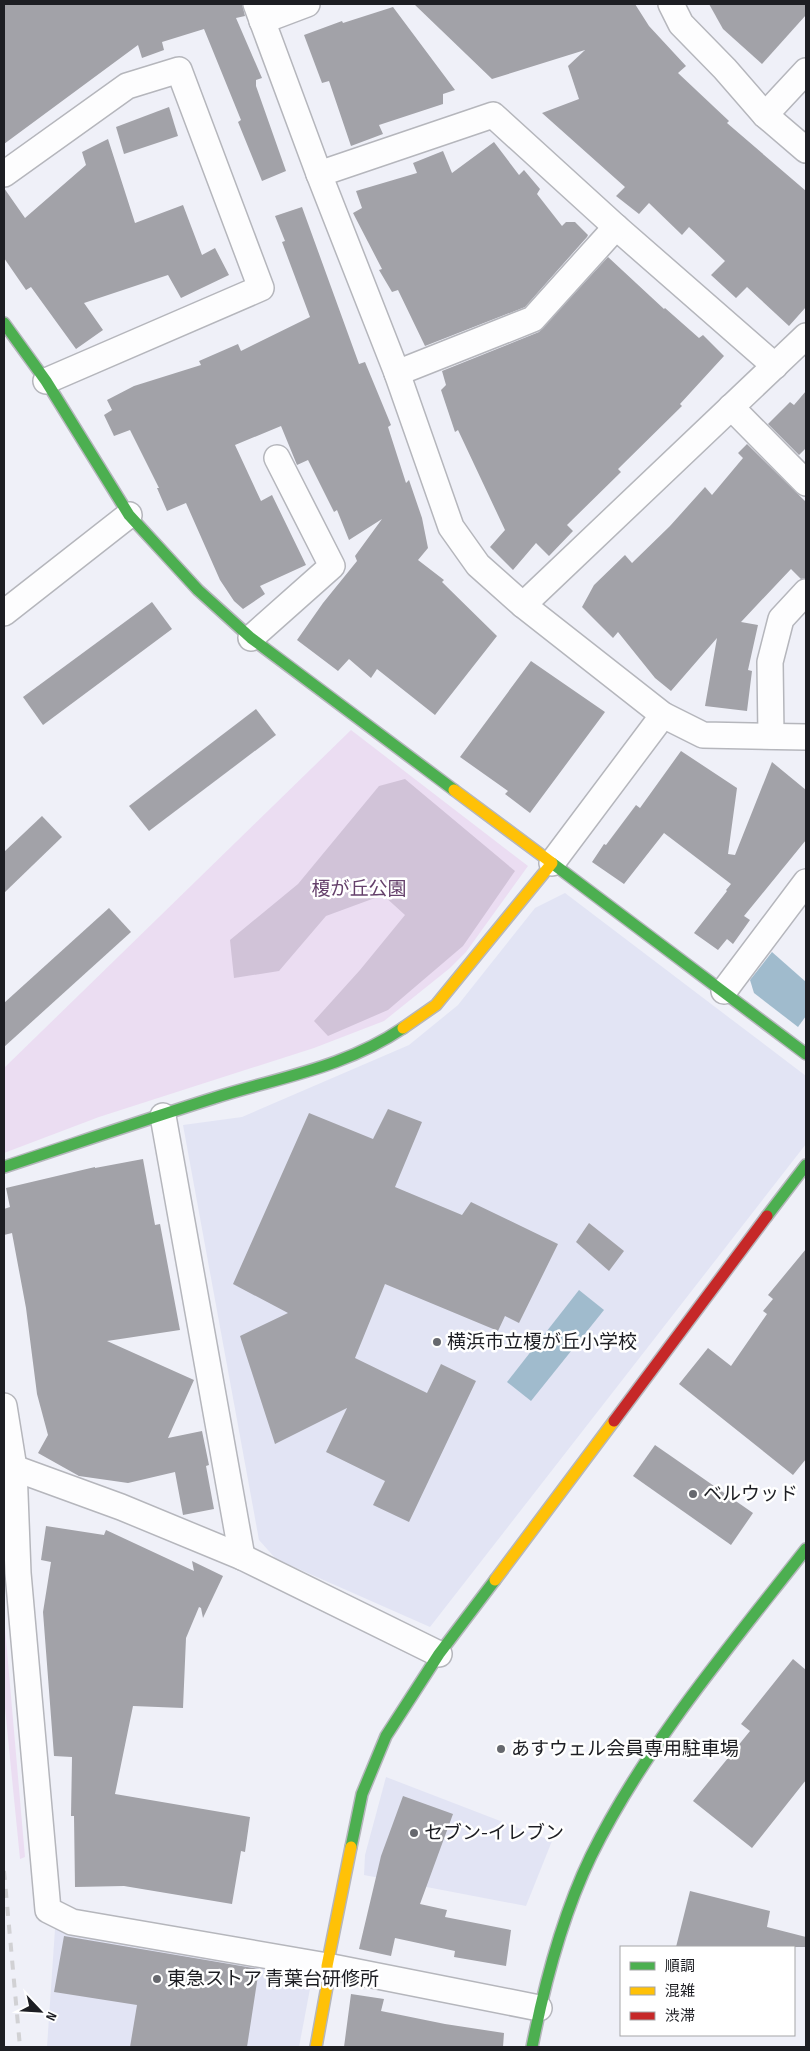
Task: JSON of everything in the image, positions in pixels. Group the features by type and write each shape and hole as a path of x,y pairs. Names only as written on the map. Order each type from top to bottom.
{"street":[{"path":"307,4 259,12 319,174 397,373 451,527 478,565 523,605 663,714 703,735 806,737"},
{"path":"671,4 681,24 726,69 765,115 806,150"},
{"path":"4,174 128,86 179,70 261,288 46,381"},
{"path":"765,115 806,71"},
{"path":"319,174 493,115 616,227 775,366"},
{"path":"397,373 533,319 616,227"},
{"path":"4,324 46,381 129,515 198,590 251,638 806,1054"},
{"path":"523,605 806,336"},
{"path":"731,407 806,483"},
{"path":"251,638 332,566 277,458"},
{"path":"4,614 129,515"},
{"path":"771,736 770,662 781,619 806,592"},
{"path":"4,1167 142,1120 163,1116 216,1097 332,1065 388,1038 436,1005 552,863 663,714"},
{"path":"724,991 806,882"},
{"path":"163,1116 242,1557"},
{"path":"316,2047 328,1981 327,1966 362,1794 386,1736 439,1654 806,1165"},
{"path":"4,1406 14,1468 18,1573 48,1910 72,1922 327,1966 539,2008"},
{"path":"14,1468 121,1508 242,1557 439,1654"},
{"path":"532,2047 539,2008 570,1905 592,1854 652,1752 806,1548"}],"shaded area":[{"name":"横浜市立榎が丘小学校","path":"565,893 806,1076 806,1144 430,1627 276,1559 259,1540 183,1125 242,1117 409,1045 458,1005 535,908"},
{"path":"772,952 806,982 806,1016 798,1027 754,993 750,980"},
{"path":"579,1290 604,1310 531,1401 507,1382"},
{"path":"386,1777 552,1841 526,1906 364,1875 365,1855"},
{"path":"55,1929 313,1973 299,2047 47,2047"}],"green space":[{"name":"榎が丘公園","path":"351,730 528,866 466,952 450,968 384,1021 314,1048 99,1117 4,1153 4,1068"},
{"path":"405,779 515,871 463,946 388,1010 328,1036 314,1021 360,970 405,915 383,895 326,916 279,971 234,978 230,940 298,884 379,786"},
{"path":"4,1616 25,1857 20,1859 4,1698"}],"building":[{"path":"4,4 242,4 245,16 236,18 262,78 256,80 256,86 286,171 262,181 238,122 241,120 204,29 162,42 164,50 142,58 138,45 4,144"},
{"path":"414,4 635,4 649,26 686,66 678,73 729,121 727,123 806,191 806,307 789,326 747,287 736,298 711,275 725,261 689,227 682,235 649,203 639,214 616,196 625,187 542,113 579,99 568,66 585,50 492,79"},
{"path":"709,4 806,4 806,15 762,64 723,29"},
{"path":"393,7 455,90 443,94 443,104 379,125 383,134 351,146 329,81 322,83 304,35 342,21 343,23"},
{"path":"169,107 178,136 124,154 116,127"},
{"path":"108,139 135,223 183,205 202,255 215,248 229,275 181,298 168,275 84,303 103,330 76,349 31,287 26,290 4,258 4,188 25,218 86,165 82,152"},
{"path":"494,142 519,175 524,170 540,189 537,194 562,226 566,222 575,222 588,235 525,307 425,346 398,290 392,292 379,270 382,269 353,213 362,208 356,191 417,173 413,163 443,151 452,173"},
{"path":"302,207 359,364 365,362 391,425 388,427 406,483 409,480 422,518 428,548 418,560 444,580 442,582 497,636 435,715 377,669 371,678 349,659 338,671 297,640 323,603 357,561 355,556 382,519 349,540 337,510 334,512 308,460 297,465 281,426 235,445 261,501 272,495 306,565 260,586 265,594 243,609 234,601 220,580 186,503 167,511 157,488 159,488 130,430 114,436 104,415 112,410 107,400 134,386 201,365 199,361 238,344 241,351 310,317 282,242 285,241 275,216"},
{"path":"608,257 664,309 699,338 703,335 724,356 680,404 682,406 618,469 621,472 567,525 573,531 549,556 536,543 513,570 490,547 505,530 458,430 455,432 441,390 446,385 442,371 539,332"},
{"path":"806,391 806,448 799,455 768,424 790,402 794,405"},
{"path":"747,444 806,502 806,578 801,579 791,569 741,622 758,625 748,670 752,671 747,711 705,706 717,638 671,691 655,678 618,632 613,638 582,607 594,585 625,555 632,563 670,526 705,487 712,495 743,458 738,453"},
{"path":"152,602 172,629 43,725 23,697"},
{"path":"531,661 605,712 530,813 505,794 508,791 460,757"},
{"path":"256,709 276,735 149,831 129,806"},
{"path":"681,751 737,788 728,854 735,855 772,762 806,790 806,840 744,916 750,920 733,944 727,939 718,950 694,933 731,884 664,833 624,884 592,862 636,805 640,808"},
{"path":"42,816 62,837 4,893 4,852"},
{"path":"109,908 131,932 4,1047 4,1003"},
{"path":"388,1109 422,1122 395,1187 462,1215 471,1202 558,1244 519,1323 505,1316 498,1331 385,1284 355,1358 427,1393 441,1364 476,1381 409,1522 373,1505 385,1481 326,1452 347,1408 275,1444 240,1336 288,1313 233,1284 309,1113 373,1139"},
{"path":"143,1159 155,1225 160,1224 180,1330 107,1341 194,1380 168,1438 202,1431 209,1465 206,1466 214,1509 183,1515 175,1472 128,1483 79,1476 38,1453 48,1435 37,1394 26,1308 12,1233 4,1235 4,1209 10,1207 6,1188 95,1167"},
{"path":"589,1223 624,1251 609,1271 576,1242"},
{"path":"806,1249 806,1459 793,1475 679,1384 708,1348 731,1366 767,1314 763,1311 773,1299 768,1295"},
{"name":"ベルウッド","path":"655,1445 753,1513 731,1545 633,1476"},
{"path":"46,1526 104,1535 106,1530 194,1571 192,1561 223,1576 203,1618 201,1608 199,1607 186,1638 183,1708 133,1706 115,1794 250,1817 245,1852 241,1851 232,1904 124,1886 75,1887 74,1816 71,1816 72,1757 54,1756 43,1612 51,1562 41,1560"},
{"path":"793,1659 806,1670 806,1780 752,1848 693,1801 750,1731 741,1724"},
{"path":"403,1796 453,1814 420,1904 447,1910 445,1917 511,1930 506,1966 454,1957 455,1951 395,1938 391,1956 359,1949 381,1856"},
{"path":"690,1891 770,1911 767,1927 806,1937 806,1947 676,1946"},
{"name":"東急ストア 青葉台研修所","path":"64,1936 259,1969 247,2047 130,2047 137,2005 54,1992"},
{"path":"351,1994 384,1999 381,2011 445,2024 504,2033 503,2047 344,2047"}],"railway":[{"path":"4,1871 20,2047"}],"traffic: fast":[{"path":"4,323 46,381 129,515 198,590 251,638 454,790"},
{"path":"552,863 806,1054"},
{"path":"4,1167 135,1123 335,1062 381,1042 403,1028"},
{"path":"767,1216 806,1165"},
{"path":"532,2047 549,1973 571,1902 591,1856 613,1815 637,1775 691,1697 806,1549"},
{"path":"351,1847 362,1794 386,1736 439,1654 495,1580"}],"traffic: slow":[{"path":"403,1028 436,1005 552,863 454,790"},
{"path":"495,1580 614,1421"},
{"path":"316,2047 328,1981 327,1966 351,1847"}],"traffic: jam":[{"path":"614,1421 767,1216"}],"place":[{"name":"横浜市立榎が丘小学校","path":"437,1342"},
{"name":"ベルウッド","path":"693,1494"},
{"name":"あすウェル会員専用駐車場","path":"501,1749"},
{"name":"セブン-イレブン","path":"414,1833"},
{"name":"東急ストア 青葉台研修所","path":"157,1979"}]}
